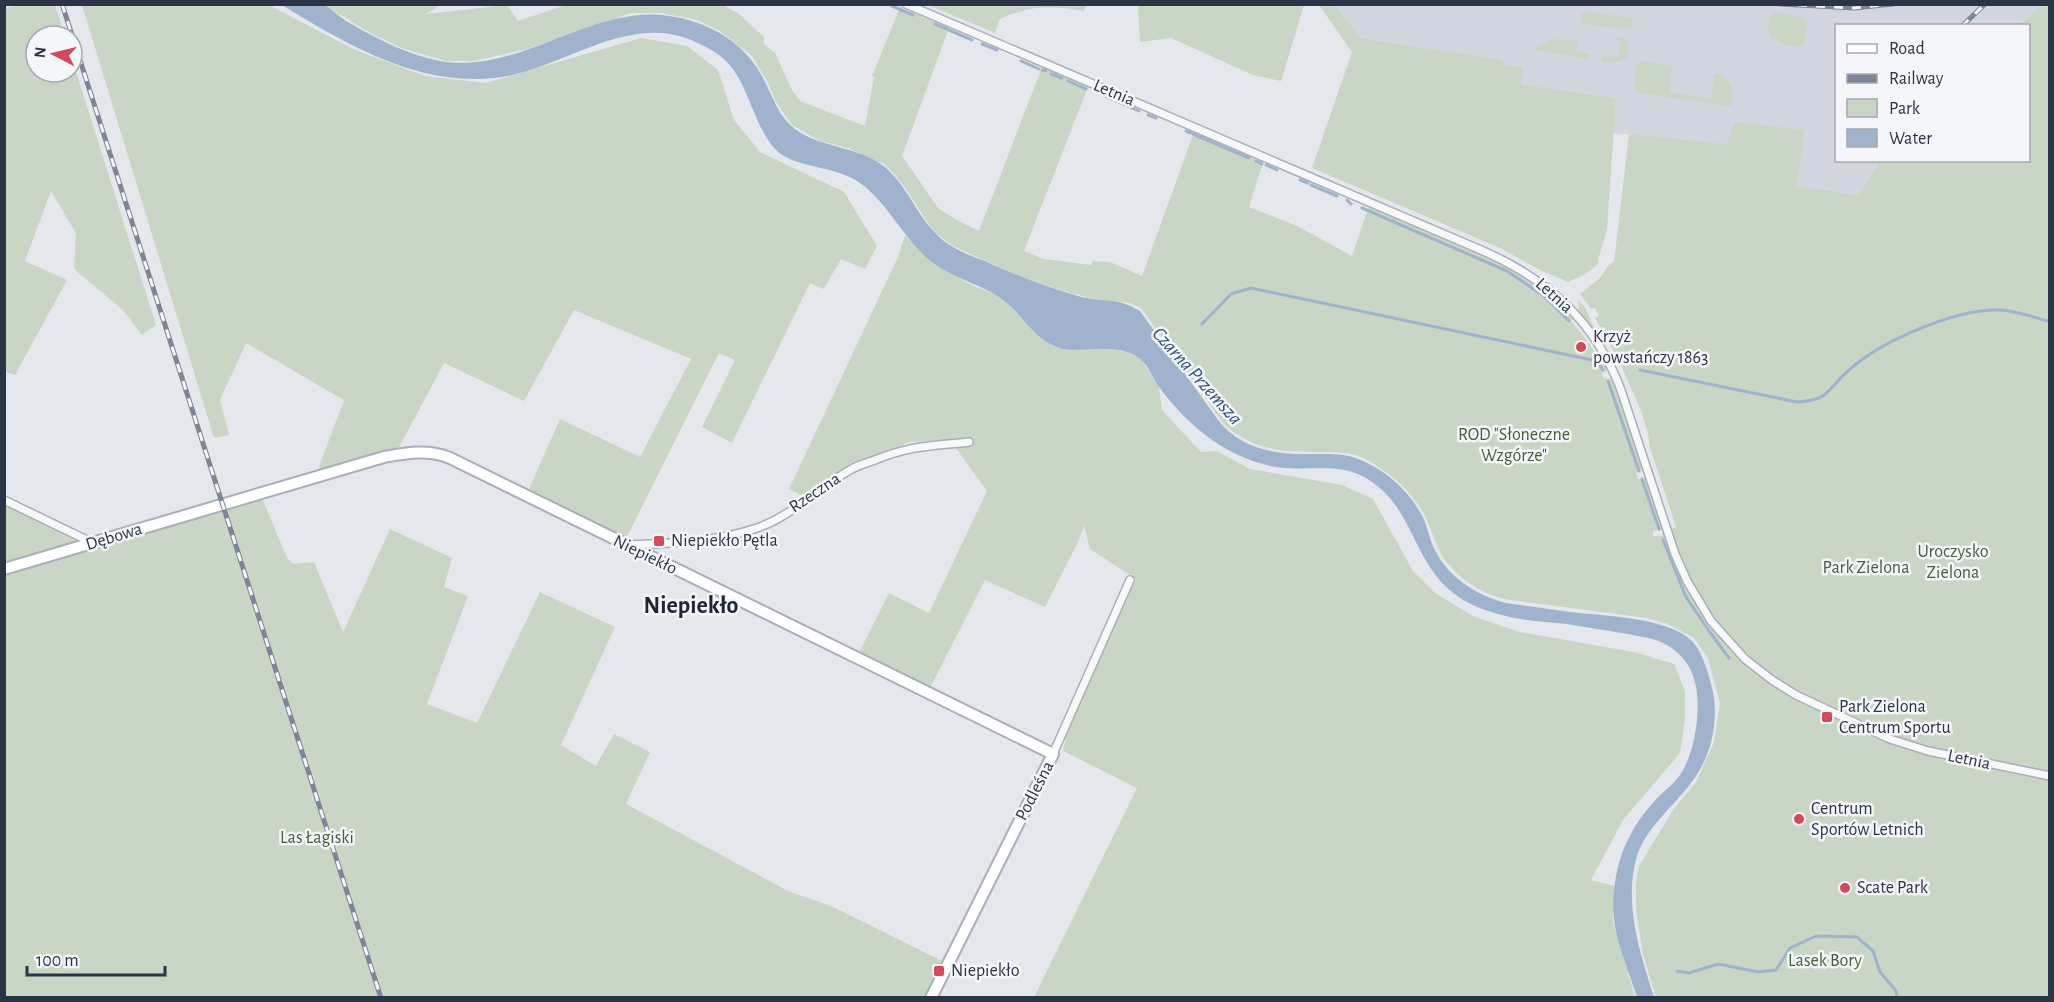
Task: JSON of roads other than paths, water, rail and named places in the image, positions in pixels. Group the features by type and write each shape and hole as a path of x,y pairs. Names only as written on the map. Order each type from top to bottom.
{"street":[{"name":"Letnia","path":"906,4 1509,262 1533,276 1554,292 1577,316 1610,363 1622,390 1683,572 1705,613 1737,651 1790,692 1890,739 1928,751 2049,776"},
{"name":"Rzeczna","path":"625,545 680,542 738,535 766,525 803,504 850,470 889,453 917,446 969,442"},
{"name":"Niepiekło","path":"290,485 384,457 409,453 435,453 450,458 1053,754"},
{"name":"Dębowa","path":"4,569 290,485"},
{"path":"4,500 93,543"},
{"name":"Podleśna","path":"931,998 1053,754 1130,580"}],"water":[{"path":"322,4 346,21 382,41 407,52 447,62 476,62 504,57 614,19 641,15 684,19 713,30 738,46 749,57 781,114 790,125 806,136 865,155 886,168 932,230 953,247 1054,289 1087,298 1123,303 1140,311 1218,420 1238,438 1261,449 1274,452 1347,456 1368,463 1385,474 1401,487 1414,503 1424,520 1439,557 1463,583 1483,595 1506,603 1634,619 1651,622 1681,633 1696,646 1706,665 1715,712 1711,743 1704,762 1692,782 1648,835 1636,859 1632,894 1635,929 1654,997 1637,997 1617,937 1613,899 1618,867 1631,834 1651,805 1680,775 1686,765 1694,740 1698,713 1696,687 1689,667 1683,658 1671,648 1658,641 1628,634 1513,618 1469,603 1440,581 1425,559 1396,505 1370,481 1347,471 1279,467 1242,457 1214,441 1193,425 1159,387 1143,361 1134,355 1113,349 1062,349 1047,342 999,297 948,272 928,259 878,199 860,183 839,173 793,160 775,149 767,139 733,69 713,51 698,43 665,33 641,34 618,38 524,72 501,77 472,79 414,70 386,60 359,49 282,5"}],"waterway":[{"path":"892,6 913,15"},
{"path":"935,24 947,29"},
{"path":"949,30 972,40"},
{"path":"982,44 997,50"},
{"path":"1021,61 1039,69"},
{"path":"1042,70 1046,71"},
{"path":"1051,74 1062,78"},
{"path":"1068,81 1086,89"},
{"path":"1107,97 1139,111"},
{"path":"1148,115 1156,118"},
{"path":"1186,131 1191,133"},
{"path":"1193,134 1249,158"},
{"path":"1256,161 1262,164"},
{"path":"1266,165 1277,170"},
{"path":"1300,180 1308,183"},
{"path":"1311,185 1337,196"},
{"path":"1347,200 1351,204"},
{"path":"1362,208 1507,271 1544,296 1569,321"},
{"path":"1202,324 1231,294 1251,288 1597,361 1603,370"},
{"path":"1640,370 1797,402 1808,401 1827,393 1849,370 1880,348 1942,320 1963,314 2000,310 2050,322"},
{"path":"1608,381 1639,471"},
{"path":"1642,479 1659,529"},
{"path":"1663,540 1686,597 1729,658"},
{"path":"1677,971 1689,973 1718,964 1758,972 1776,970 1790,948 1816,936 1857,937 1873,951 1880,972 1896,991 1897,998"}],"railway":[{"path":"62,4 381,998"},
{"path":"1780,4 1854,8 1893,4"},
{"path":"1964,24 1985,4"}],"place":[{"name":"Krzyż powstańczy 1863","path":"1581,347"},
{"name":"Niepiekło Pętla","path":"659,541"},
{"name":"Park Zielona Centrum Sportu","path":"1827,717"},
{"name":"Centrum Sportów Letnich","path":"1799,819"},
{"name":"Scate Park","path":"1845,888"},
{"name":"Niepiekło","path":"939,971"}],"district":[{"name":"Niepiekło","path":"691,606"}],"water label":[{"name":"Czarna Przemsza","path":"1197,376"}],"park label":[{"name":"ROD \"Słoneczne Wzgórze\"","path":"1514,445"},
{"name":"Uroczysko Zielona","path":"1953,562"},
{"name":"Park Zielona","path":"1866,568"},
{"name":"Las Łagiski","path":"317,838"},
{"name":"Lasek Bory","path":"1825,961"}]}
